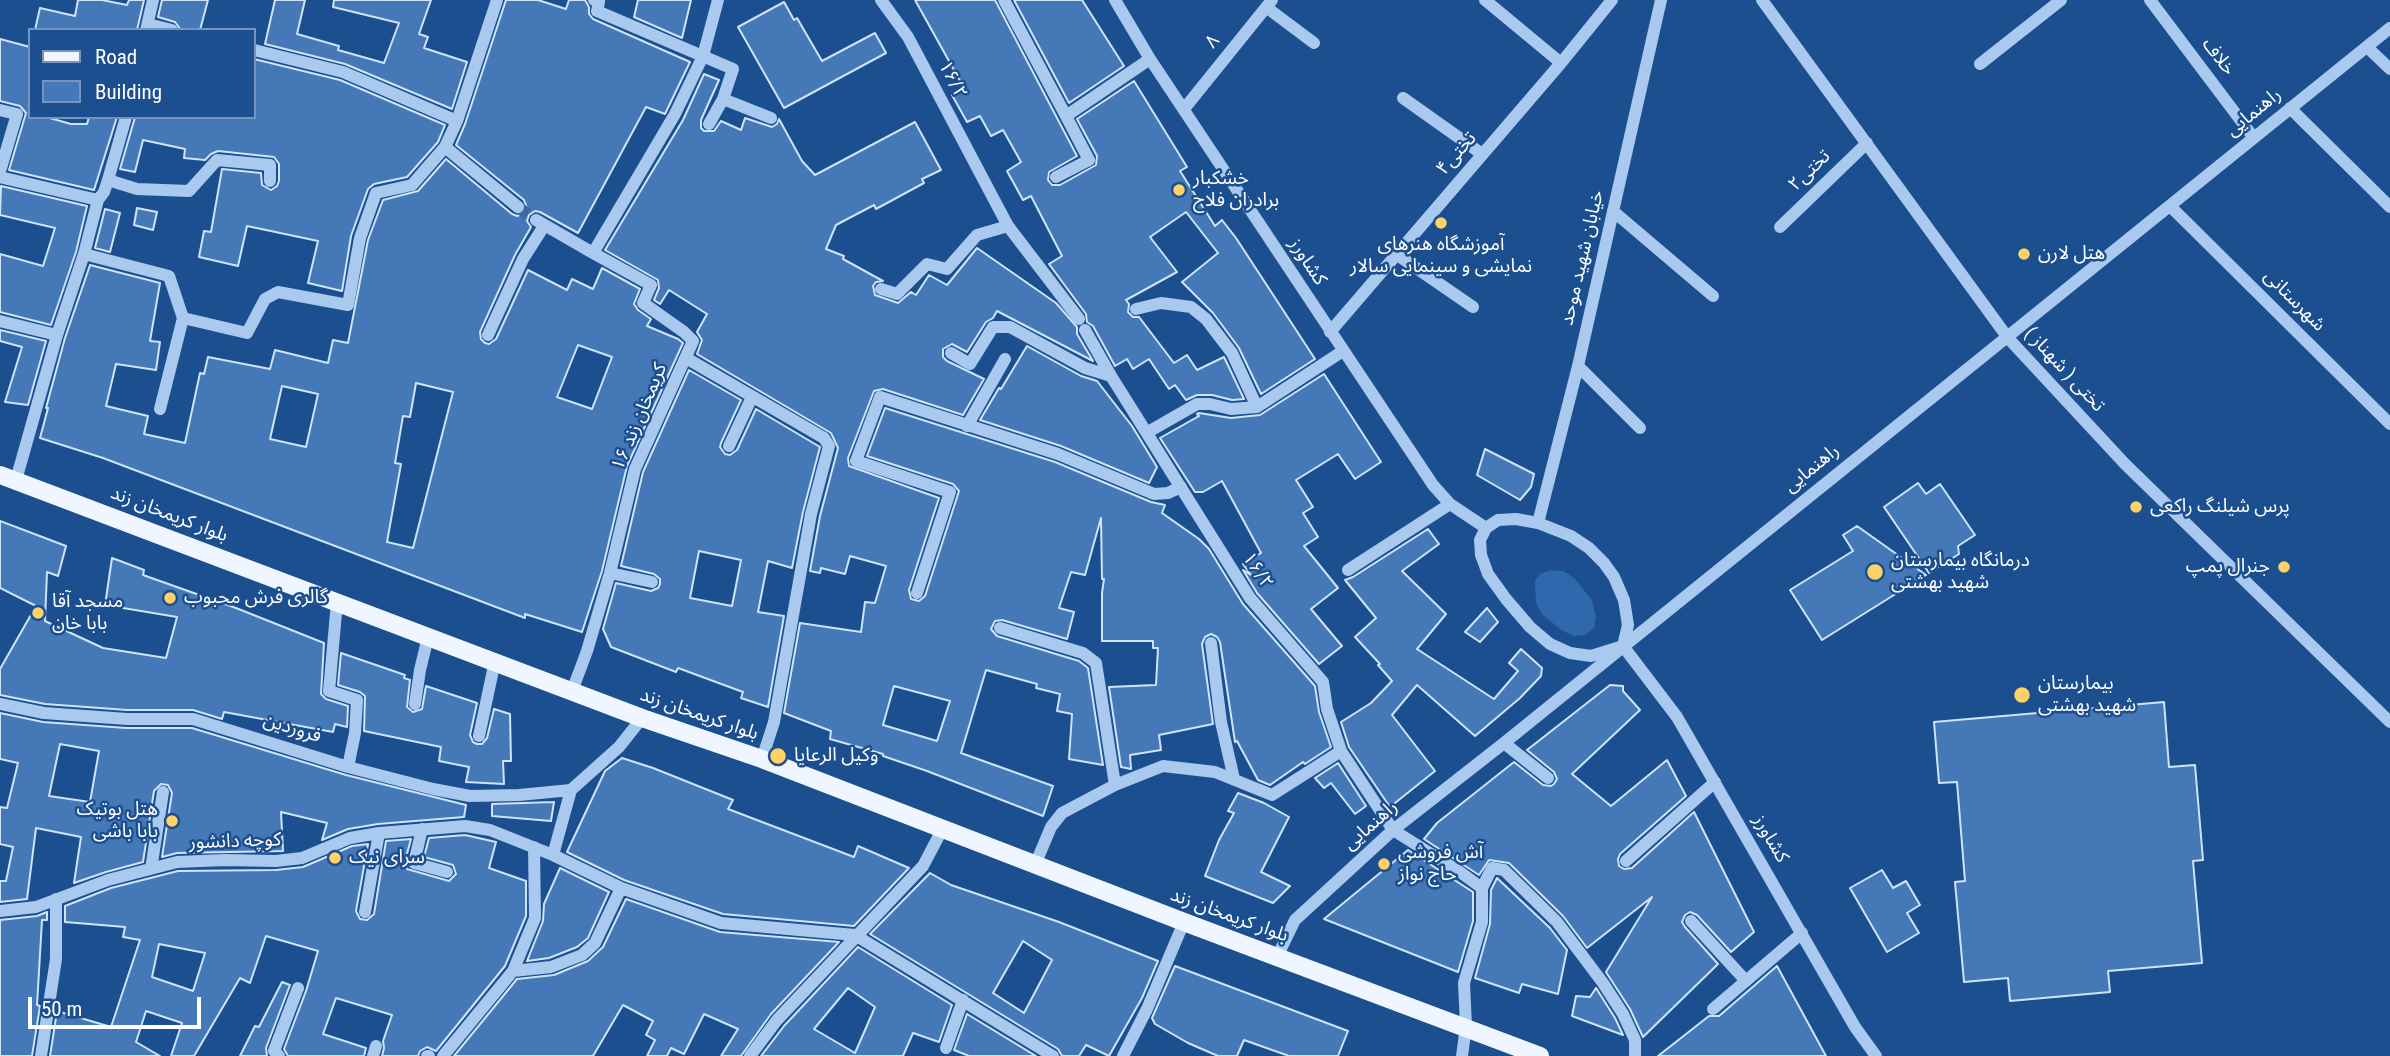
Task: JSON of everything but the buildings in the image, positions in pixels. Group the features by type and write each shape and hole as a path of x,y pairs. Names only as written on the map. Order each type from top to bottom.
{"main road":[{"name":"بلوار کریمخان زند","path":"8,477 642,718 762,758 1035,865 1540,1056"}],"street":[{"path":"147,27 153,0"},
{"path":"183,318 247,333 265,299 278,292 348,305 360,238 376,193 412,185 445,147 457,121 497,0"},
{"path":"594,0 599,2 597,10 733,69 723,99 709,124"},
{"path":"488,335 540,223 593,253 676,114 703,56 718,0"},
{"name":"۱۶/۲","path":"881,0 908,37 1008,226 1082,325 1250,598 1323,682 1327,709 1340,751 1392,830"},
{"path":"1004,0 1089,160 1056,177"},
{"name":"کشاورز","path":"1115,0 1150,59 1433,485 1450,504 1486,528"},
{"path":"1485,0 1561,63"},
{"name":"تختی۴","path":"1330,332 1612,0"},
{"name":"خیابان شهید موحد","path":"1538,523 1578,366 1661,0"},
{"name":"تختی ( شهناز )","path":"1762,0 2008,338 2125,464 2390,722"},
{"path":"1980,64 2060,0"},
{"name":"خلاف","path":"2150,0 2254,138"},
{"path":"1269,4 1314,43"},
{"name":"۸","path":"1184,109 1269,4"},
{"name":"راهنمایی","path":"1278,957 1294,920 1392,830 2008,338 2390,28"},
{"path":"2367,47 2390,69"},
{"path":"256,50 343,72 457,121"},
{"path":"1066,116 1150,59"},
{"path":"1403,98 1482,154"},
{"path":"723,99 771,118"},
{"path":"2290,108 2390,207"},
{"path":"0,110 17,114 0,172 98,200"},
{"path":"8,477 84,254 124,119"},
{"name":"تختی۲","path":"1780,226 1867,144"},
{"path":"445,147 518,207"},
{"path":"108,180 137,189 189,191 217,160 270,164 270,181"},
{"name":"شهرستانی","path":"2170,206 2390,424"},
{"path":"1613,211 1713,296"},
{"path":"881,289 897,294 927,264 947,269 977,235 1008,226"},
{"name":"کریمخان زند ۱۶","path":"572,691 610,573 635,469 687,358 692,341 684,332 643,303 651,285 593,253"},
{"path":"84,254 169,276 183,318 160,410"},
{"path":"1396,254 1473,307"},
{"path":"1136,309 1161,303 1191,307 1206,319 1232,353 1257,407"},
{"path":"0,321 57,335"},
{"path":"951,353 970,364 993,327 1010,327 1085,368 1111,376"},
{"path":"1148,432 1197,404 1231,409 1257,407 1342,351"},
{"path":"687,358 824,438 828,446 811,513 774,722 762,758"},
{"path":"967,426 1004,359"},
{"path":"1578,366 1640,428"},
{"path":"729,446 752,397"},
{"path":"917,593 950,492 856,461 880,397 1058,454 1154,494 1168,494 1181,487"},
{"path":"1348,570 1450,504"},
{"path":"1516,519 1538,523 1571,536 1589,548 1614,577 1624,600 1628,625 1623,646 1591,656 1570,653 1550,644 1530,627 1488,574 1481,555 1480,540 1486,528 1498,520 1516,519"},
{"path":"610,573 652,582"},
{"path":"337,603 329,691 357,700 355,733 348,767"},
{"path":"1000,628 1083,653 1096,663 1115,785"},
{"path":"415,705 428,637"},
{"path":"1211,643 1222,722 1234,779"},
{"name":"کشاورز","path":"1623,646 1677,717 1854,1027 1876,1056"},
{"path":"479,736 495,661"},
{"name":"فروردین","path":"0,704 44,713 127,719 192,719 348,767 470,796 571,790"},
{"path":"553,855 571,790 619,747 642,718"},
{"path":"1504,743 1548,778"},
{"path":"1035,865 1051,827 1062,813 1115,785 1163,766 1215,772 1272,795 1340,751"},
{"path":"1626,861 1715,782"},
{"path":"151,869 163,792"},
{"name":"کوچه دانشور","path":"0,911 36,907 108,880 177,862 276,861 302,858 350,838 465,826 490,830 553,855 621,888 721,923 855,935"},
{"path":"750,1056 776,1020 923,866 943,828"},
{"path":"422,829 414,863 447,872"},
{"path":"1392,830 1482,888"},
{"path":"365,912 379,833"},
{"path":"443,1056 513,971 535,918 534,847"},
{"path":"1462,1056 1466,1026 1464,983 1482,922 1482,888 1492,868 1504,870 1557,922 1623,1014 1636,1040 1634,1056"},
{"path":"513,971 551,967 583,955 595,943 621,888"},
{"path":"40,1056 56,959 56,899"},
{"path":"1691,921 1746,981"},
{"path":"1123,1056 1153,996 1184,922"},
{"path":"1713,1009 1802,933"},
{"path":"855,935 1053,1056"},
{"path":"279,1056 274,1051 298,988"},
{"path":"946,1048 963,1000"}],"shaded area":[{"path":"1551,570 1563,571 1574,578 1592,600 1596,617 1594,628 1585,635 1574,636 1561,630 1541,613 1536,602 1535,581 1540,574"}],"tunnel":[{"path":"518,207 536,220"}],"place":[{"name":"خشکبار برادران فلاح","path":"1179,190"},
{"name":"آموزشگاه هنرهای نمایشی و سینمایی سالار","path":"1441,223"},
{"name":"هتل لارن","path":"2024,254"},
{"name":"پرس شیلنگ راکعی","path":"2136,507"},
{"name":"جنرال پمپ","path":"2284,567"},
{"name":"درمانگاه بیمارستان شهید بهشتی","path":"1875,572"},
{"name":"گالری فرش محبوب","path":"170,598"},
{"name":"مسجد آقا بابا خان","path":"38,613"},
{"name":"بیمارستان شهید بهشتی","path":"2022,695"},
{"name":"وکیل الرعایا","path":"778,756"},
{"name":"هتل بوتیک بابا باشی","path":"172,821"},
{"name":"سرای نیک","path":"335,858"},
{"name":"آش فروشی حاج نواز","path":"1384,864"}]}
